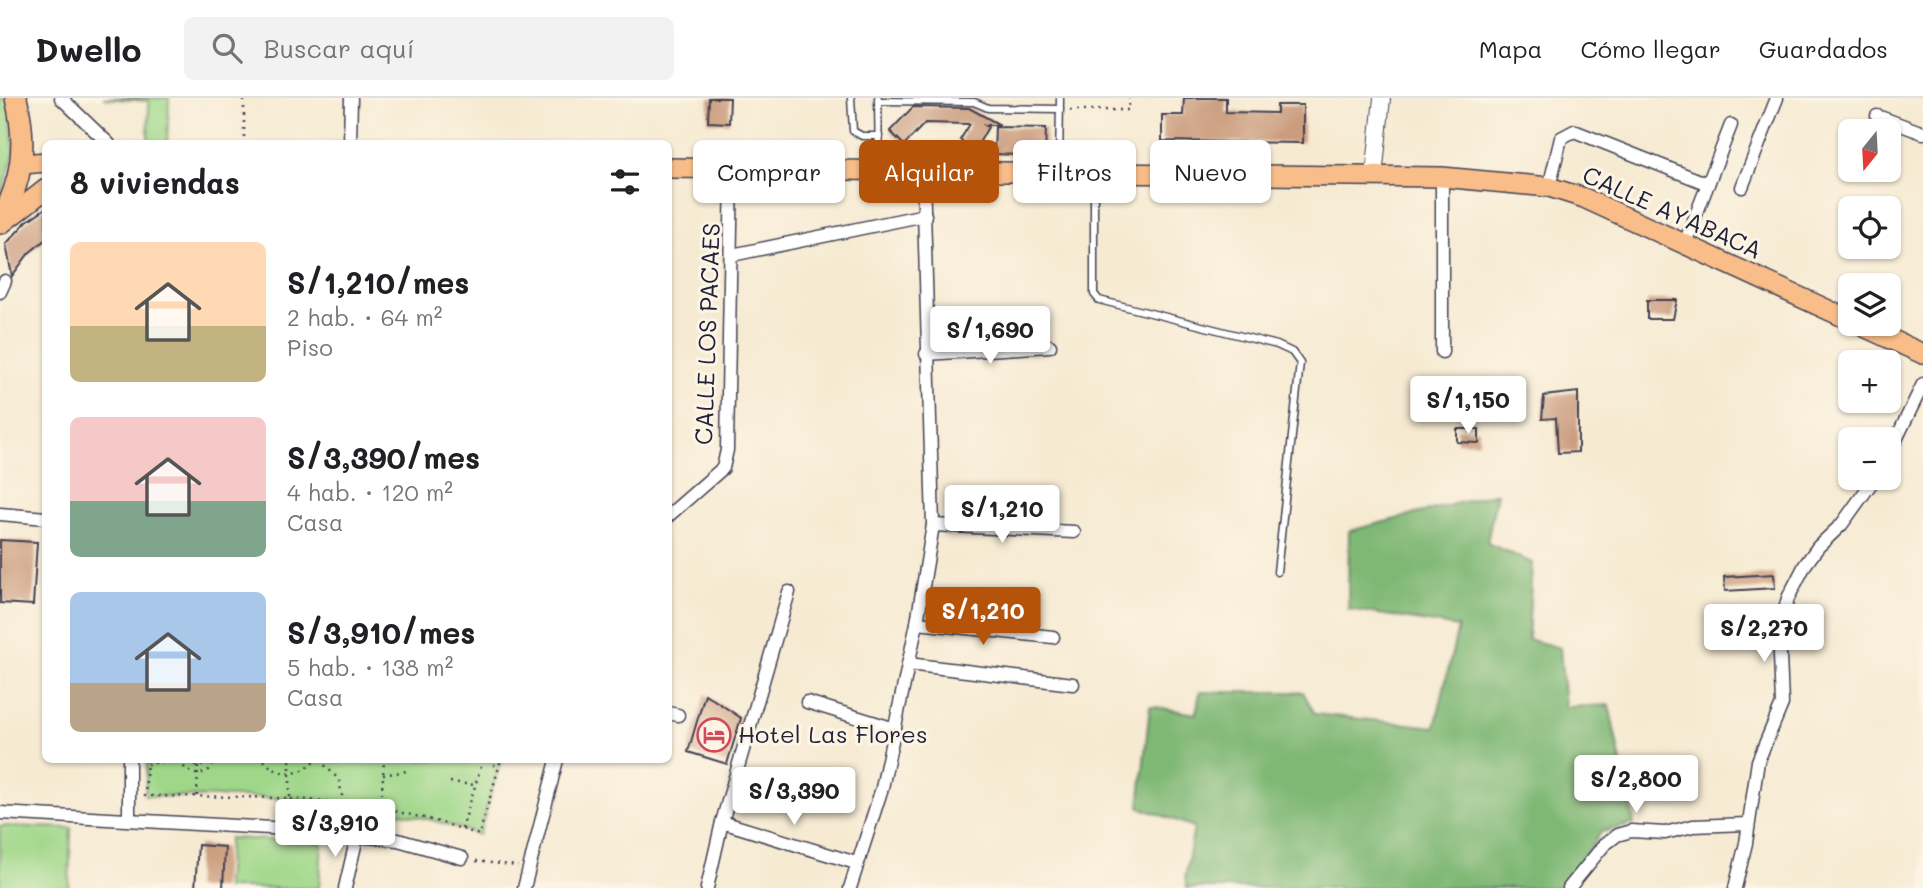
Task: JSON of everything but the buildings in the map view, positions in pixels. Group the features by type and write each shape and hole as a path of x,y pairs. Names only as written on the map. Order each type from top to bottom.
{"highway":[{"path":"0,223 23,164 23,129 16,98"}],"main road":[{"path":"23,164 42,162"},
{"name":"CALLE AYABACA","path":"672,168 693,169"},
{"name":"CALLE AYABACA","path":"1136,174 1442,177 1549,187 1604,206 1838,314"},
{"path":"0,223 42,192"},
{"path":"1884,336 1923,354"}],"street":[{"path":"61,98 105,140"},
{"path":"350,140 351,98"},
{"path":"1374,177 1382,98"},
{"path":"1742,187 1777,98"},
{"path":"1877,116 1923,133"},
{"path":"1685,243 1731,125"},
{"path":"1549,187 1562,138 1574,131 1708,184"},
{"path":"1442,177 1442,352"},
{"name":"CALLE LOS PACAES","path":"672,513 723,468 727,450 732,203"},
{"path":"850,888 856,863 876,811 895,729 917,623 933,525 926,354 924,203"},
{"path":"732,255 925,215"},
{"path":"926,354 1050,345"},
{"path":"1901,429 1923,384"},
{"path":"1735,888 1758,761 1782,704 1779,632 1788,598 1818,547 1842,524 1866,490"},
{"path":"0,514 42,518"},
{"path":"933,525 1074,532"},
{"path":"707,888 722,822 789,592"},
{"path":"917,623 1053,637"},
{"path":"908,664 1073,684"},
{"path":"807,702 895,729"},
{"path":"129,763 129,818"},
{"path":"524,888 556,763"},
{"path":"0,813 129,818 357,836 398,840 462,858"},
{"path":"722,822 856,863"},
{"path":"1569,888 1604,845 1617,835 1631,831 1665,833 1693,826 1747,824"},
{"path":"345,888 357,836"}],"lane":[{"path":"851,98 853,131 862,136 879,136"},
{"path":"1060,98 1060,140"},
{"path":"879,140 878,100 974,102 988,108 1060,109"},
{"path":"1094,203 1094,294 1099,300 1277,345 1292,352 1300,363 1277,572"}],"path":[{"path":"244,98 244,140"},
{"path":"1060,109 1129,110 1129,98"},
{"path":"147,763 145,796 290,798 343,802 381,808 479,835 500,763"},
{"path":"182,763 185,769 198,775 209,771 213,763"},
{"path":"193,763 198,767 197,796"},
{"path":"198,767 203,763"},
{"path":"268,763 278,771 289,774 307,768 312,763"},
{"path":"290,763 290,798"},
{"path":"323,763 339,780 343,802"},
{"path":"381,808 384,763"},
{"path":"462,829 482,763"},
{"path":"492,763 498,768"},
{"path":"383,775 407,771"},
{"path":"450,782 475,785"},
{"path":"462,858 530,867"}],"green space":[{"path":"0,98 9,98 14,154 0,198"},
{"path":"103,98 169,98 167,140 148,140 149,101"},
{"path":"1497,493 1487,543 1532,563 1528,639 1560,648 1565,707 1609,705 1634,824 1601,832 1565,888 1187,888 1185,878 1194,827 1139,807 1150,706 1196,714 1200,692 1303,692 1315,714 1435,727 1458,627 1348,609 1349,531"},
{"path":"147,763 500,763 479,835 396,812 314,800 145,796"},
{"path":"0,826 71,828 69,888 0,888"},
{"path":"229,838 322,843 319,888 226,888"}],"place":[{"name":"Hotel Las Flores","path":"714,735"}]}
